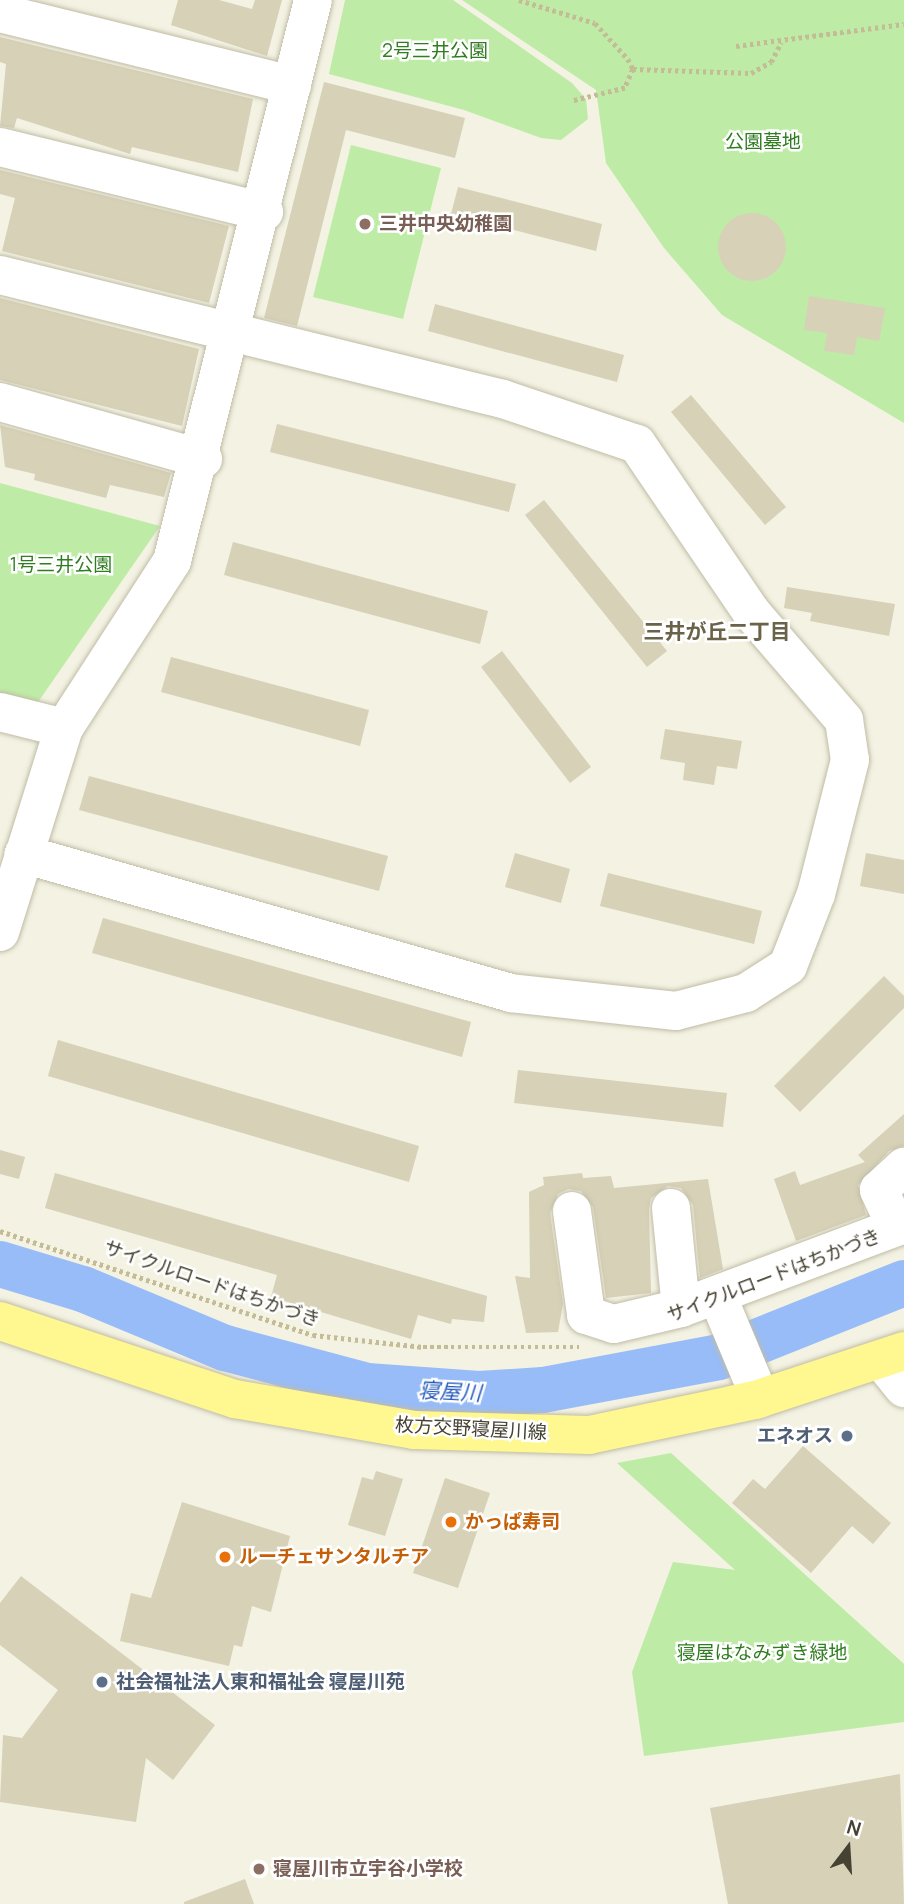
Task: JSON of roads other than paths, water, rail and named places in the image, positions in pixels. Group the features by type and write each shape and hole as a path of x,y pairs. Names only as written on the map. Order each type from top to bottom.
{"main road":[{"name":"枚方交野寝屋川線","path":"0,1321 235,1399 414,1430 589,1434 754,1382 897,1366"}],"street":[{"path":"0,932 64,728 172,561 234,333 313,0"},
{"path":"0,13 292,85"},
{"path":"0,147 264,212"},
{"path":"0,275 503,399 637,444 751,612 844,720 850,760 816,894 788,966 746,993 676,1010 511,992 23,854"},
{"path":"0,402 202,458"},
{"path":"0,712 64,728"},
{"path":"572,1211 586,1315 614,1324 681,1308 722,1308 900,1226 879,1190 904,1167"},
{"path":"671,1208 681,1308"},
{"path":"722,1308 754,1382"}],"waterway":[{"name":"寝屋川","path":"0,1264 83,1289 225,1348 367,1386 479,1394 543,1390 719,1357 904,1283"}],"place":[{"name":"三井中央幼稚園","path":"365,224"},
{"name":"エネオス","path":"847,1436"},
{"name":"かっぱ寿司","path":"451,1522"},
{"name":"ルーチェサンタルチア","path":"225,1557"},
{"name":"社会福祉法人東和福祉会 寝屋川苑","path":"102,1682"},
{"name":"寝屋川市立宇谷小学校","path":"259,1869"}],"district":[{"name":"三井が丘二丁目","path":"717,631"}],"park label":[{"name":"2号三井公園","path":"435,51"},
{"name":"公園墓地","path":"763,142"},
{"name":"1号三井公園","path":"61,565"},
{"name":"寝屋はなみずき緑地","path":"762,1653"}]}
